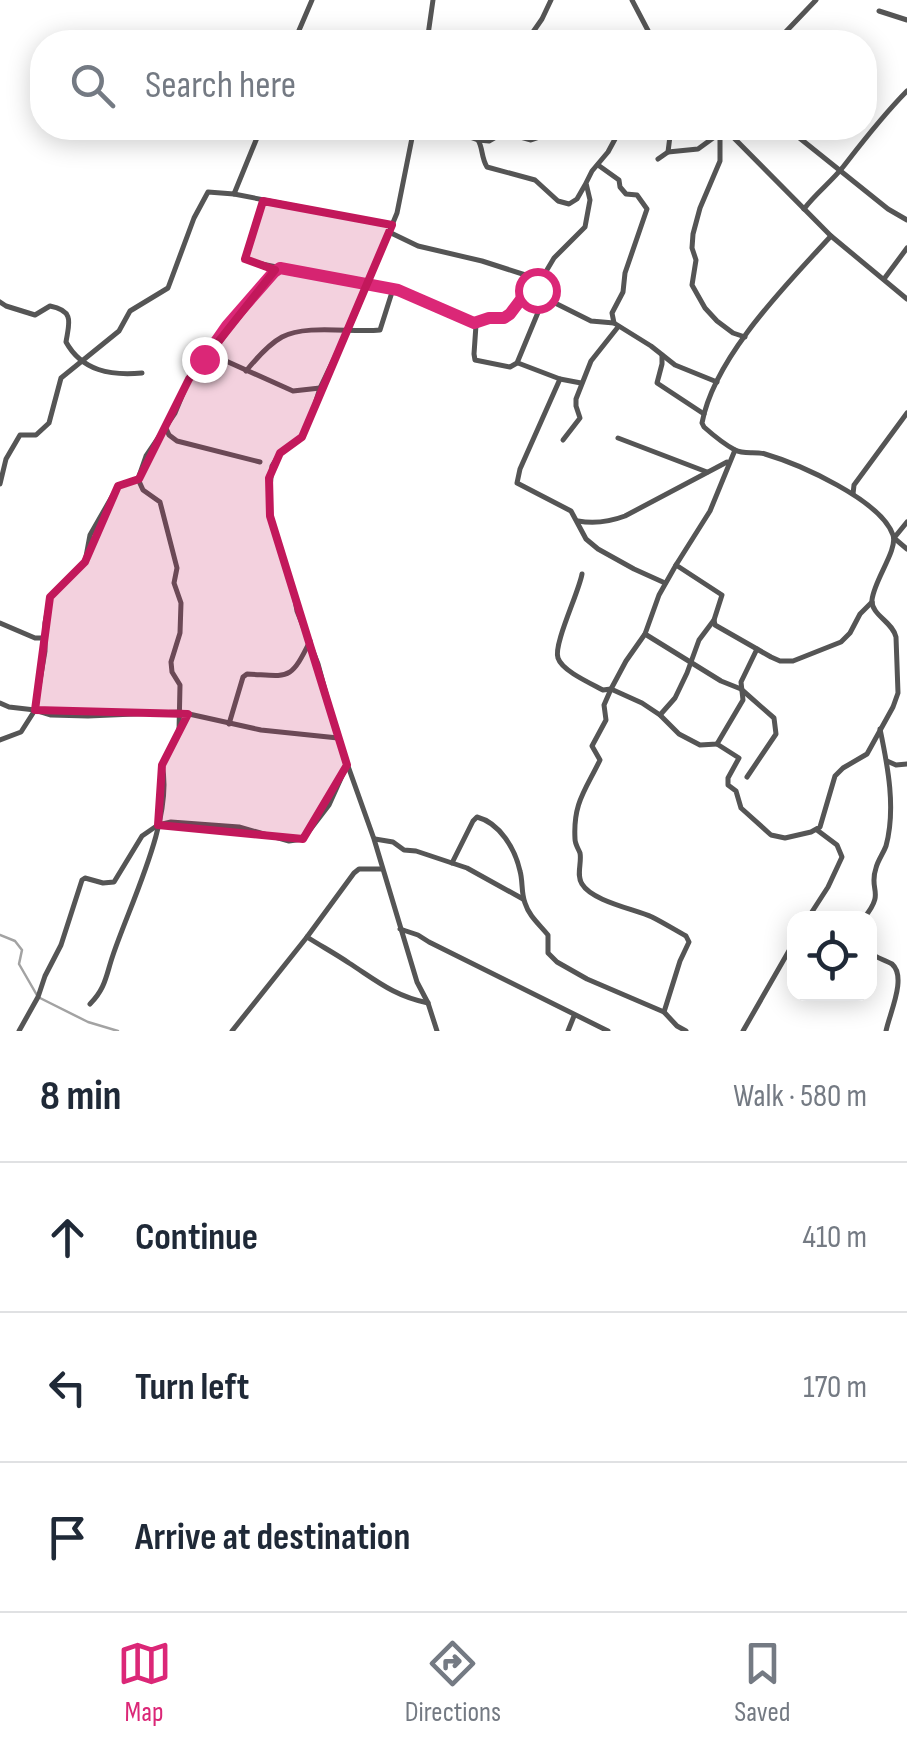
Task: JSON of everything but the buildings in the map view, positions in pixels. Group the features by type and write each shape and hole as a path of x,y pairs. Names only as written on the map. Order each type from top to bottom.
{"street":[{"path":"299,30 312,0"},
{"path":"429,30 433,0"},
{"path":"534,30 550,0"},
{"path":"632,0 648,30"},
{"path":"787,30 816,0"},
{"path":"879,12 907,20"},
{"path":"877,123 907,91"},
{"path":"234,194 256,140"},
{"path":"412,140 390,229 348,331 302,437 280,453 272,466 270,516 416,982 437,1031"},
{"path":"478,140 490,140"},
{"path":"478,140 487,167 535,180 558,201 569,204 578,199 614,140"},
{"path":"668,152 670,140"},
{"path":"658,159 668,152 698,148 709,140"},
{"path":"722,140 720,161 693,234 696,260 692,285 717,322 733,334 745,337"},
{"path":"733,140 831,236 907,300"},
{"path":"802,140 907,220"},
{"path":"804,209 862,140"},
{"path":"598,165 619,180 626,194 637,195 647,209 612,313 616,325"},
{"path":"474,323 504,318 538,285 554,258 584,227 590,200 586,182"},
{"path":"0,484 6,459 20,435 36,435 48,422 62,378 119,331 130,311 168,288 208,192 234,194 390,229 418,246 538,279 537,290 542,297 590,320 616,325 676,364 717,382"},
{"path":"263,201 245,260 368,283 440,306 474,323 475,360 510,367 517,362 542,297"},
{"path":"831,236 766,306 717,382 702,419 704,427 735,450 761,452 853,494 907,548"},
{"path":"884,280 907,248"},
{"path":"90,1004 110,974 114,953 134,906 158,825 165,778 162,764 179,731 180,685 171,662 180,633 182,603 174,583 177,568 160,502 143,490 138,479 146,456 178,408 189,379 239,311 280,268"},
{"path":"246,371 282,336 380,330 393,289"},
{"path":"0,302 35,315 50,306 63,312 70,322 67,346 81,362 118,376 142,373"},
{"path":"563,440 580,418 576,406 590,361 616,325"},
{"path":"198,348 294,392 320,388"},
{"path":"662,355 656,383 704,414"},
{"path":"517,362 560,380 581,383"},
{"path":"560,380 516,483 570,512 586,539 598,549 666,583"},
{"path":"853,494 854,485 907,413"},
{"path":"165,426 177,442 260,462"},
{"path":"618,438 706,472"},
{"path":"664,1012 689,942 686,936 592,893 582,884 578,871 580,852 574,844 574,812 600,760 592,746 606,720 604,705 611,689 645,634 676,564 710,511 735,450"},
{"path":"576,520 598,522 625,516 730,460"},
{"path":"0,740 22,732 35,710 46,650 50,597 85,562 90,535 118,486 138,479"},
{"path":"714,620 757,650 780,660 820,652 840,642 872,602 882,569 893,552 894,538 907,522"},
{"path":"660,715 676,698 698,640 714,620 722,595 676,564"},
{"path":"582,574 557,644 558,659 564,667 603,690 611,689 642,703 685,738 700,744 717,744 739,758 728,785 736,791 741,808 771,835 785,838 817,830 822,824 836,776 867,754 898,693 894,628 872,602"},
{"path":"0,623 44,638"},
{"path":"645,634 721,681 741,689 774,718 776,734 747,777"},
{"path":"229,724 243,677 285,676 296,668 310,641"},
{"path":"717,744 743,700 741,682 757,650"},
{"path":"0,703 51,714 88,716 180,712 229,724 338,738"},
{"path":"870,911 877,895 874,870 887,843 890,795 880,730"},
{"path":"887,761 907,764"},
{"path":"19,1031 38,998 82,880 114,882 138,841 158,825 171,822 238,827 295,841 302,839 329,805 347,765"},
{"path":"452,863 477,817 498,828 521,875 523,899 530,916 548,935 548,952 557,962 664,1012 686,1031"},
{"path":"813,911 842,858 837,845 817,830"},
{"path":"374,839 466,868 523,899"},
{"path":"232,1031 354,873 359,869 381,869"},
{"path":"400,929 418,934 608,1031"},
{"path":"308,937 383,987 428,1003"},
{"path":"744,1031 787,954"},
{"path":"877,957 907,968"},
{"path":"886,1031 901,984 895,965"},
{"path":"568,1031 574,1016"}],"highlighted area":[{"path":"263,201 392,225 302,437 280,453 269,478 270,516 347,765 303,839 158,825 162,765 188,714 35,710 50,597 85,562 118,486 139,479 189,379 275,270 245,259"}],"waterway":[{"path":"0,935 15,941 22,950 19,964 38,997 88,1022 118,1031"}],"route":[{"path":"204,359 239,311 280,268 398,290 474,323 504,318 538,285 537,290"}]}
